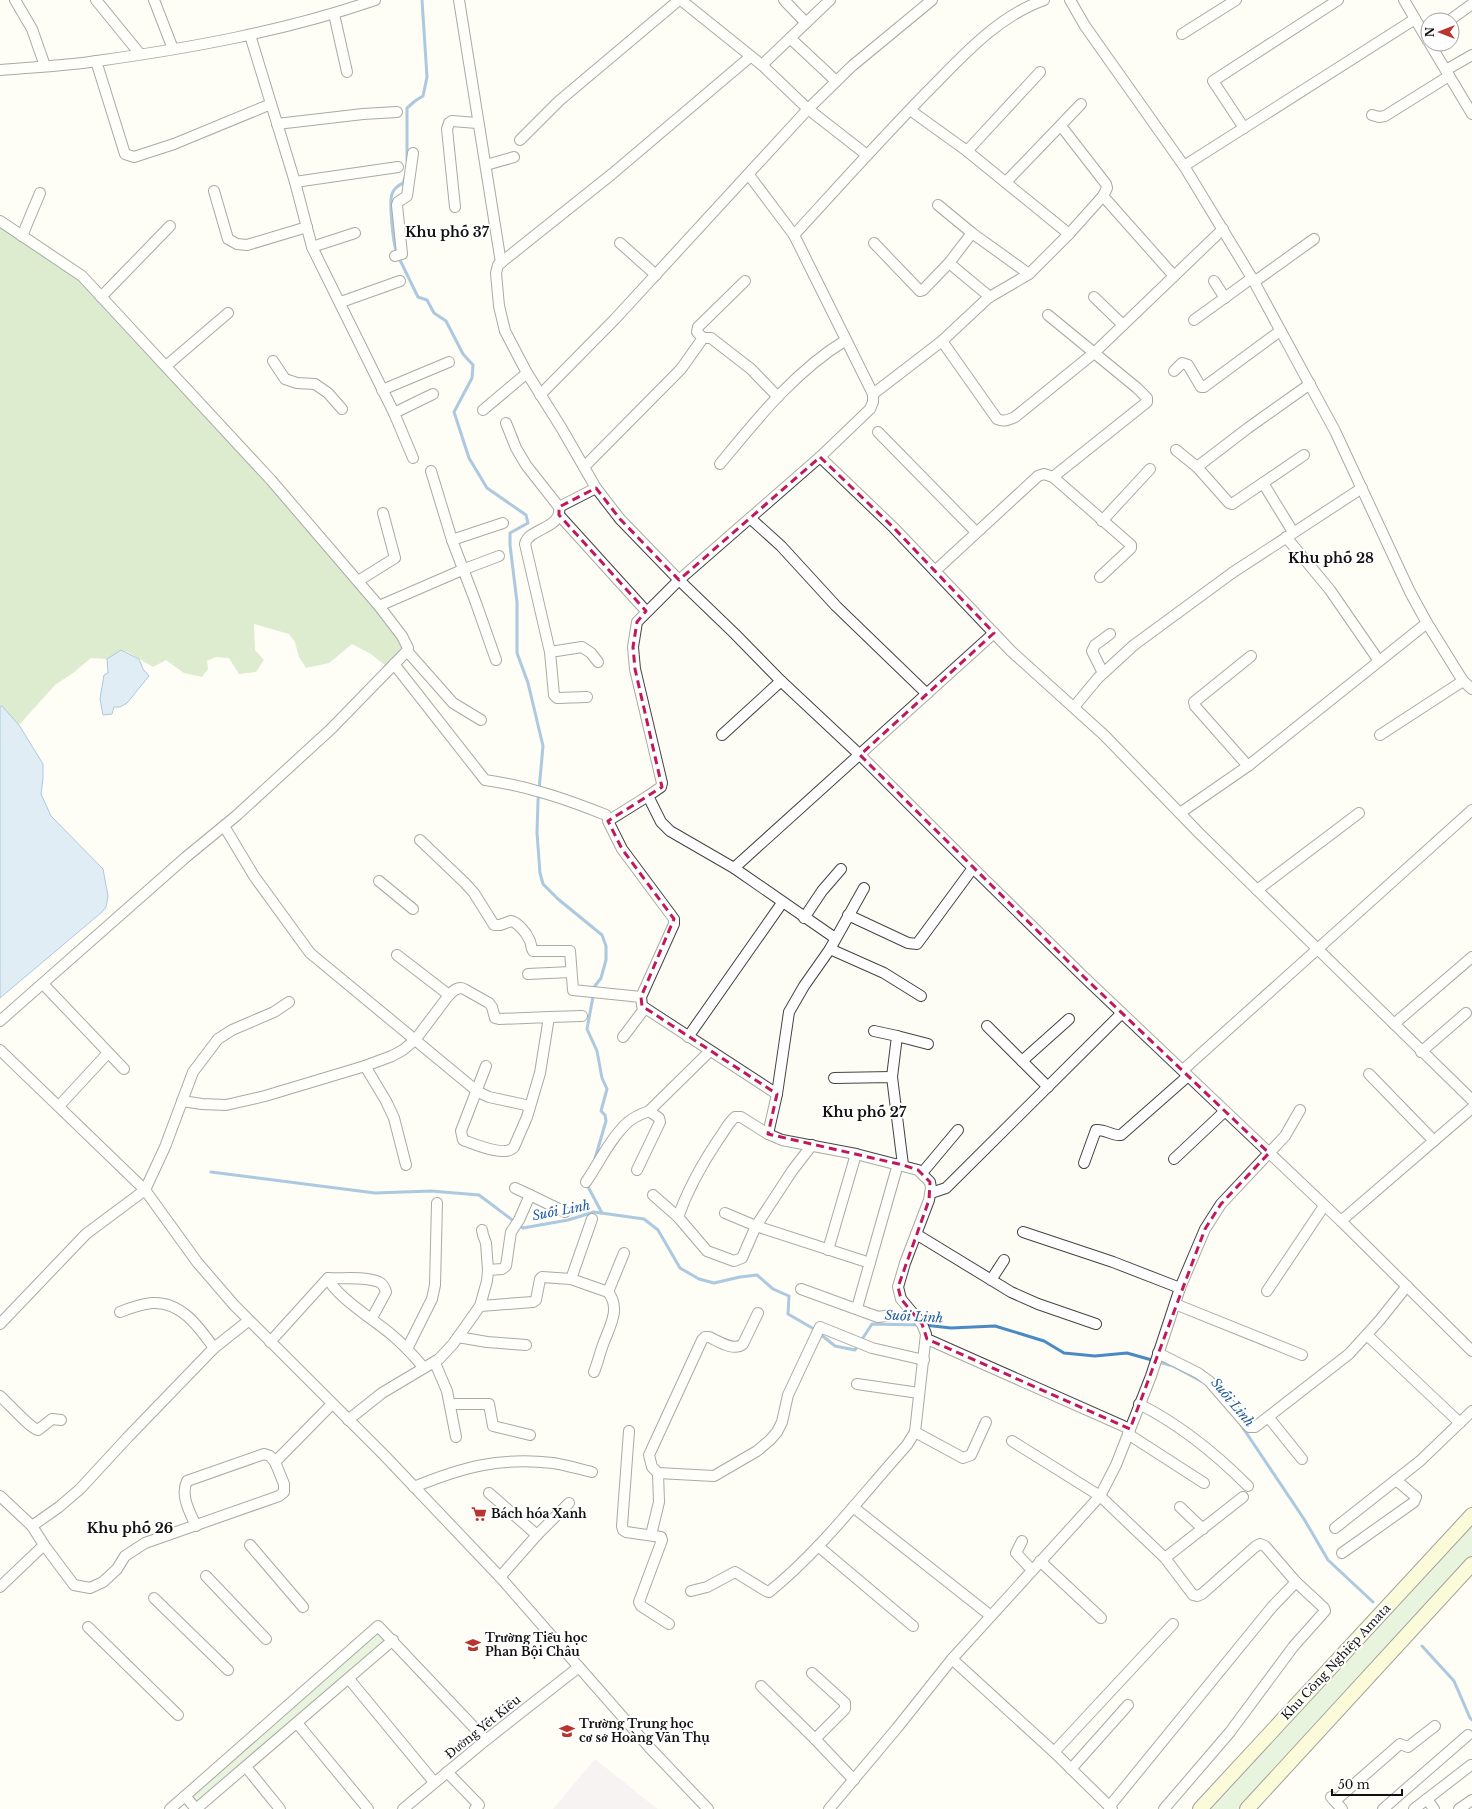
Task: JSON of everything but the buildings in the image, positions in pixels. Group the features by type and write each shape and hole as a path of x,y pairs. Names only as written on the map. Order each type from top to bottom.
{"street":[{"path":"15,0 32,28 44,66"},
{"path":"96,0 140,54"},
{"path":"154,0 173,49"},
{"path":"0,70 96,61 250,35 334,14 375,0"},
{"path":"459,0 477,123 486,165 501,263"},
{"path":"520,140 559,101 680,0 762,65 808,109 867,155"},
{"path":"784,0 806,23"},
{"path":"762,65 830,0"},
{"path":"540,395 656,275 808,109 864,56 932,0"},
{"path":"794,235 867,155 952,67 1008,17 1044,0"},
{"path":"1070,0 1085,26 1184,166 1253,280 1310,384 1362,488 1426,623 1463,681 1472,689"},
{"path":"1182,34 1236,0"},
{"path":"1244,128 1213,81 1338,0"},
{"path":"1404,0 1420,27"},
{"path":"1460,13 1472,4"},
{"path":"334,14 347,72"},
{"path":"1184,166 1415,19"},
{"path":"250,35 295,182 312,247 341,302 394,413 413,458"},
{"path":"790,38 836,81"},
{"path":"1435,52 1447,73 1470,107"},
{"path":"1372,115 1379,117 1385,116 1472,55"},
{"path":"750,57 612,174 498,265 496,273 499,306 505,330 527,373 562,429 596,488 620,519 781,681 860,755 973,868 1122,1013 1341,1221 1472,1351"},
{"path":"96,61 125,154 134,157 174,144 271,104"},
{"path":"967,151 1040,72"},
{"path":"1006,182 1081,104"},
{"path":"910,110 967,151 1069,234"},
{"path":"277,124 363,114 397,112"},
{"path":"455,207 447,129 449,123 452,121 477,123"},
{"path":"873,394 942,341 990,297 1029,274 1069,234 1103,196 1107,188 1106,184 1061,126"},
{"path":"399,255 397,205 398,202 407,196 413,153"},
{"path":"486,165 514,157"},
{"path":"295,182 398,167"},
{"path":"749,175 794,235 873,394 873,402 870,409 820,457 679,580 646,611 637,622 634,647 635,669 662,783 661,787 608,821 626,855 674,919 674,924 641,997 642,1006 777,1094"},
{"path":"214,191 228,239 237,244 247,245 307,227"},
{"path":"22,236 40,193"},
{"path":"1103,196 1174,276"},
{"path":"938,204 972,232 1029,274"},
{"path":"0,222 82,276 271,480 379,606 407,644 406,651 331,729 224,826 186,857 0,1021"},
{"path":"101,296 170,226"},
{"path":"942,341 964,369 997,419 1002,421 1015,417 1094,353 1223,229"},
{"path":"874,243 920,291 923,290 949,263 972,232"},
{"path":"312,247 355,233"},
{"path":"1194,320 1314,239"},
{"path":"620,243 656,275"},
{"path":"949,263 990,297"},
{"path":"702,338 697,332 698,327 745,280"},
{"path":"341,302 400,281"},
{"path":"1214,282 1225,298"},
{"path":"1094,297 1123,325"},
{"path":"166,366 228,312"},
{"path":"1048,315 1137,388 1147,398 1147,402 1052,477"},
{"path":"1174,371 1182,363 1185,363 1188,365 1200,387 1204,387 1280,331"},
{"path":"702,338 711,338 751,369 778,397"},
{"path":"584,467 681,369 702,338"},
{"path":"720,464 761,415 812,363 846,340"},
{"path":"274,361 285,378 297,383 315,384 328,392 342,409"},
{"path":"382,390 449,362"},
{"path":"483,410 527,373"},
{"path":"1197,467 1310,384"},
{"path":"394,413 433,394"},
{"path":"506,423 516,448 526,465 559,511 646,611"},
{"path":"878,432 976,532"},
{"path":"1176,450 1197,467 1232,504 1304,455"},
{"path":"820,457 935,571 1011,651 1074,707 1128,759 1316,949 1472,1100"},
{"path":"431,470 462,570 476,603 496,660"},
{"path":"1102,521 1150,470"},
{"path":"935,571 1038,476 1044,474 1052,477 1131,545 1131,548 1100,577"},
{"path":"1263,483 1290,535 1379,661"},
{"path":"587,697 557,698 554,695 550,652 525,544 528,538 551,524 559,511 596,488"},
{"path":"1074,707 1103,673 1134,645 1290,535 1362,488"},
{"path":"358,581 395,558 383,513"},
{"path":"750,518 781,546 836,606 927,694"},
{"path":"452,540 503,523"},
{"path":"379,606 462,570 500,556"},
{"path":"1180,813 1248,766 1426,623"},
{"path":"734,868 994,633"},
{"path":"1103,673 1092,651 1095,645 1110,634"},
{"path":"550,652 582,647 591,653 598,662"},
{"path":"406,651 453,703 480,720"},
{"path":"1248,766 1194,706 1194,702 1251,656"},
{"path":"394,664 485,780 538,791 562,798 606,815"},
{"path":"722,735 781,681"},
{"path":"1380,735 1463,681"},
{"path":"648,796 661,822 670,831 734,868 782,903 835,938"},
{"path":"1084,1163 1096,1130 1105,1130 1121,1135 1316,949 1472,810"},
{"path":"1257,890 1359,813"},
{"path":"224,826 254,876 310,953 478,1092 489,1097 530,1106"},
{"path":"420,840 474,893 494,925 500,925 511,921 517,923 530,939 531,949 533,951 570,951 573,990 641,997"},
{"path":"848,915 908,943 916,944 973,868"},
{"path":"804,918 822,891 841,869"},
{"path":"379,881 413,910"},
{"path":"768,1134 777,1094 789,1012 804,986 830,949 864,888"},
{"path":"688,1036 782,903"},
{"path":"830,949 884,973 921,996"},
{"path":"397,955 449,995"},
{"path":"1394,1024 1472,957"},
{"path":"528,974 571,972"},
{"path":"43,984 124,1068"},
{"path":"182,1100 202,1104 226,1105 265,1096 365,1066 392,1056 403,1050 415,1040 449,995 454,990 461,988 489,1003 492,1006 496,1018 499,1020 582,1016"},
{"path":"0,1324 86,1234 146,1190 165,1147 193,1072 218,1039 232,1030 274,1012 289,1002"},
{"path":"623,1037 645,1008"},
{"path":"931,1193 946,1188 1122,1013"},
{"path":"1421,1052 1466,1013"},
{"path":"486,1066 478,1092 461,1131 461,1135 463,1140 481,1146 505,1152 511,1151 514,1147 530,1106 540,1073 548,1017"},
{"path":"1022,1061 1070,1019"},
{"path":"987,1026 1048,1087"},
{"path":"874,1031 928,1044"},
{"path":"857,1308 900,1165 892,1077 897,1036"},
{"path":"0,1050 146,1190 197,1262 248,1321 414,1487 500,1577 649,1747 708,1809"},
{"path":"586,1182 618,1133 627,1122 636,1116 649,1111 710,1051"},
{"path":"59,1106 108,1053"},
{"path":"365,1066 394,1118 406,1165"},
{"path":"1369,1074 1434,1141"},
{"path":"834,1078 892,1077"},
{"path":"1341,1221 1472,1108"},
{"path":"829,1809 952,1659 1100,1496 1116,1465 1151,1376 1180,1288 1204,1229 1222,1204 1284,1136 1300,1110"},
{"path":"636,1170 660,1122 659,1118 649,1111"},
{"path":"1174,1159 1225,1111"},
{"path":"678,1217 686,1195 695,1179 713,1148 735,1117 741,1117 768,1134 782,1140 856,1154 900,1165 922,1173 930,1182 931,1193 898,1287 901,1299 922,1324 926,1336 915,1432 906,1445 818,1546 789,1576 769,1592 735,1572 706,1587 691,1591"},
{"path":"922,1173 958,1130"},
{"path":"653,1195 678,1217 707,1251 734,1261 742,1258 756,1226 792,1171 812,1145"},
{"path":"828,1250 856,1154"},
{"path":"515,1188 565,1212"},
{"path":"488,1270 505,1268 511,1232 519,1220 530,1195"},
{"path":"407,1349 432,1299 435,1284 437,1203"},
{"path":"1267,1291 1324,1206"},
{"path":"725,1213 756,1226 870,1263"},
{"path":"571,1279 592,1219"},
{"path":"348,1420 382,1393 424,1368 436,1363 458,1337 480,1306 487,1282 488,1270 486,1243 482,1236 482,1230"},
{"path":"1023,1232 1113,1262 1180,1288"},
{"path":"916,1234 945,1250 991,1280 1038,1304 1096,1324"},
{"path":"608,1292 624,1253"},
{"path":"991,1280 1004,1260"},
{"path":"480,1306 533,1302 536,1300 540,1279 542,1277 571,1279 608,1292 611,1296 614,1316 594,1372"},
{"path":"270,1342 328,1278 364,1279 380,1282 386,1292 372,1318"},
{"path":"328,1278 331,1285 407,1349 424,1368"},
{"path":"1158,1353 1198,1373 1209,1381 1249,1427 1255,1427 1269,1418 1348,1354 1367,1335 1406,1286"},
{"path":"801,1289 839,1304 857,1308 878,1316 891,1315"},
{"path":"120,1312 140,1305 163,1303 179,1310 195,1322 214,1348"},
{"path":"1175,1304 1302,1355"},
{"path":"651,1536 659,1502 658,1474 652,1467 649,1455 702,1340 705,1337 708,1337 734,1347 740,1347 758,1314"},
{"path":"32,1526 60,1507 80,1489 214,1348 248,1321"},
{"path":"658,1474 714,1476 757,1451 770,1440 777,1432 782,1422 788,1396 820,1327 865,1345 924,1360"},
{"path":"1367,1335 1460,1423"},
{"path":"926,1336 1129,1431 1204,1483"},
{"path":"458,1337 487,1342 526,1345"},
{"path":"436,1363 450,1404 456,1437"},
{"path":"857,1384 919,1394"},
{"path":"0,1396 25,1419 33,1429 38,1430 52,1419 61,1420"},
{"path":"275,1462 332,1404"},
{"path":"450,1404 489,1404 493,1426 530,1435"},
{"path":"1139,1404 1160,1414 1193,1436 1248,1486"},
{"path":"1335,1528 1420,1461 1472,1411"},
{"path":"1269,1418 1302,1459"},
{"path":"915,1432 963,1458 971,1455 986,1422"},
{"path":"629,1431 622,1526 623,1530 626,1532 661,1537 662,1540 639,1602 640,1606 669,1624"},
{"path":"1012,1441 1100,1496 1165,1558 1193,1595 1197,1596 1202,1594 1260,1544 1265,1546 1296,1582 1324,1608 1324,1614 1293,1647 1230,1732 1164,1809"},
{"path":"0,1496 32,1526 44,1545 74,1585 90,1588 103,1582 117,1568 125,1556 134,1548 145,1543 196,1526 279,1496 284,1492 284,1484 275,1462 270,1456 264,1454 187,1481 184,1488 185,1498 196,1526"},
{"path":"414,1487 462,1469 484,1464 511,1461 554,1463 592,1472"},
{"path":"1342,1553 1414,1502 1416,1497 1396,1480"},
{"path":"489,1492 537,1535"},
{"path":"1165,1558 1243,1497"},
{"path":"500,1577 537,1535 569,1503"},
{"path":"853,1506 991,1616"},
{"path":"1180,1507 1203,1529"},
{"name":"Khu Công Nghiệp Amata","path":"1200,1809 1472,1515"},
{"path":"1022,1541 1016,1553 1032,1570"},
{"path":"0,1587 44,1545"},
{"path":"250,1545 303,1607"},
{"path":"818,1546 912,1626"},
{"path":"1040,1561 1101,1618"},
{"path":"1247,1809 1472,1564"},
{"path":"206,1576 266,1639"},
{"path":"952,1659 1054,1752 1110,1808 1272,1607 1296,1582"},
{"path":"154,1598 228,1670"},
{"path":"1054,1752 1173,1624"},
{"path":"170,1809 378,1626 393,1640 486,1740"},
{"path":"88,1627 178,1715"},
{"path":"185,1796 196,1809 393,1640"},
{"name":"Đường Yết Kiêu","path":"404,1809 434,1782 486,1740 580,1667"},
{"path":"812,1673 844,1703 845,1706 815,1739"},
{"path":"348,1679 434,1782"},
{"path":"761,1686 854,1780"},
{"path":"1071,1769 1128,1705"},
{"path":"297,1723 368,1809"},
{"path":"1337,1805 1400,1744 1408,1747 1435,1726"},
{"path":"1383,1809 1468,1735"},
{"path":"1414,1809 1471,1765"},
{"path":"246,1767 280,1809"},
{"path":"447,1772 479,1808"},
{"path":"1427,1799 1434,1809"},
{"path":"1459,1809 1472,1800"}],"highlighted area":[{"path":"820,457 894,528 994,633 860,755 1084,977 1269,1153 1221,1204 1205,1229 1130,1429 927,1339 922,1324 901,1299 898,1287 929,1200 930,1182 918,1170 903,1165 768,1134 777,1094 642,1006 641,997 674,919 622,849 608,821 662,787 635,669 633,647 637,622 646,611 559,515 559,507 596,488 620,519 679,580"}],"shaded area":[{"path":"595,1759 646,1800 658,1809 553,1809"}],"green space":[{"path":"0,225 80,279 270,483 356,583 405,647 387,667 371,654 352,644 329,663 306,668 299,657 295,642 289,634 254,624 255,650 264,660 256,672 239,674 229,658 216,657 207,661 208,669 202,677 184,673 166,660 153,667 128,652 121,650 107,659 91,658 73,673 55,685 19,725 2,706 0,707"},
{"path":"1472,1523 1472,1556 1239,1809 1208,1809"},
{"path":"378,1630 388,1640 196,1805 189,1797"}],"water":[{"path":"121,650 139,659 143,669 149,676 127,703 120,707 114,707 112,714 103,715 100,699 104,675 108,673 107,659"},
{"path":"2,706 19,725 43,764 41,794 51,816 103,869 108,896 106,907 102,912 0,998 0,707"}],"waterway":[{"path":"407,161 407,108 423,96 427,77 422,0"},
{"path":"397,253 391,214 391,198 394,190 403,183 406,175"},
{"path":"399,258 418,297 427,300 434,313 446,321 463,354 473,365 472,378 454,412 469,458 487,488 526,515 528,523 510,533 510,545 517,602 517,653 528,683 543,746 538,801 537,833 540,873 543,884 558,899 602,935 606,946 606,960 601,978 595,986 587,1029 597,1051 602,1078 607,1089 601,1111 605,1115 606,1121 594,1162"},
{"name":"Suối Linh","path":"211,1172 375,1193 431,1191 479,1195 523,1228 568,1220 594,1212 644,1219 658,1230 680,1268 699,1279 714,1283 757,1275 773,1289 789,1296 788,1314 814,1329 835,1346 855,1350 872,1324 919,1325"},
{"path":"586,1183 602,1213"},
{"name":"Suối Linh","path":"924,1325 951,1328 995,1326 1044,1341 1064,1353 1095,1356 1127,1353 1173,1366 1201,1381"},
{"name":"Suối Linh","path":"1241,1425 1304,1519 1328,1560 1373,1602"},
{"name":"Suối Linh","path":"1422,1646 1454,1681 1472,1720"}],"place":[{"name":"Bách hóa Xanh","path":"479,1514"},
{"name":"Trường Tiểu học Phan Bội Châu","path":"473,1645"},
{"name":"Trường Trung học cơ sở Hoàng Văn Thụ","path":"567,1731"}],"district":[{"name":"Khu phố 37","path":"447,232"},
{"name":"Khu phố 28","path":"1331,558"},
{"name":"Khu phố 27","path":"864,1112"},
{"name":"Khu phố 26","path":"130,1528"}]}
